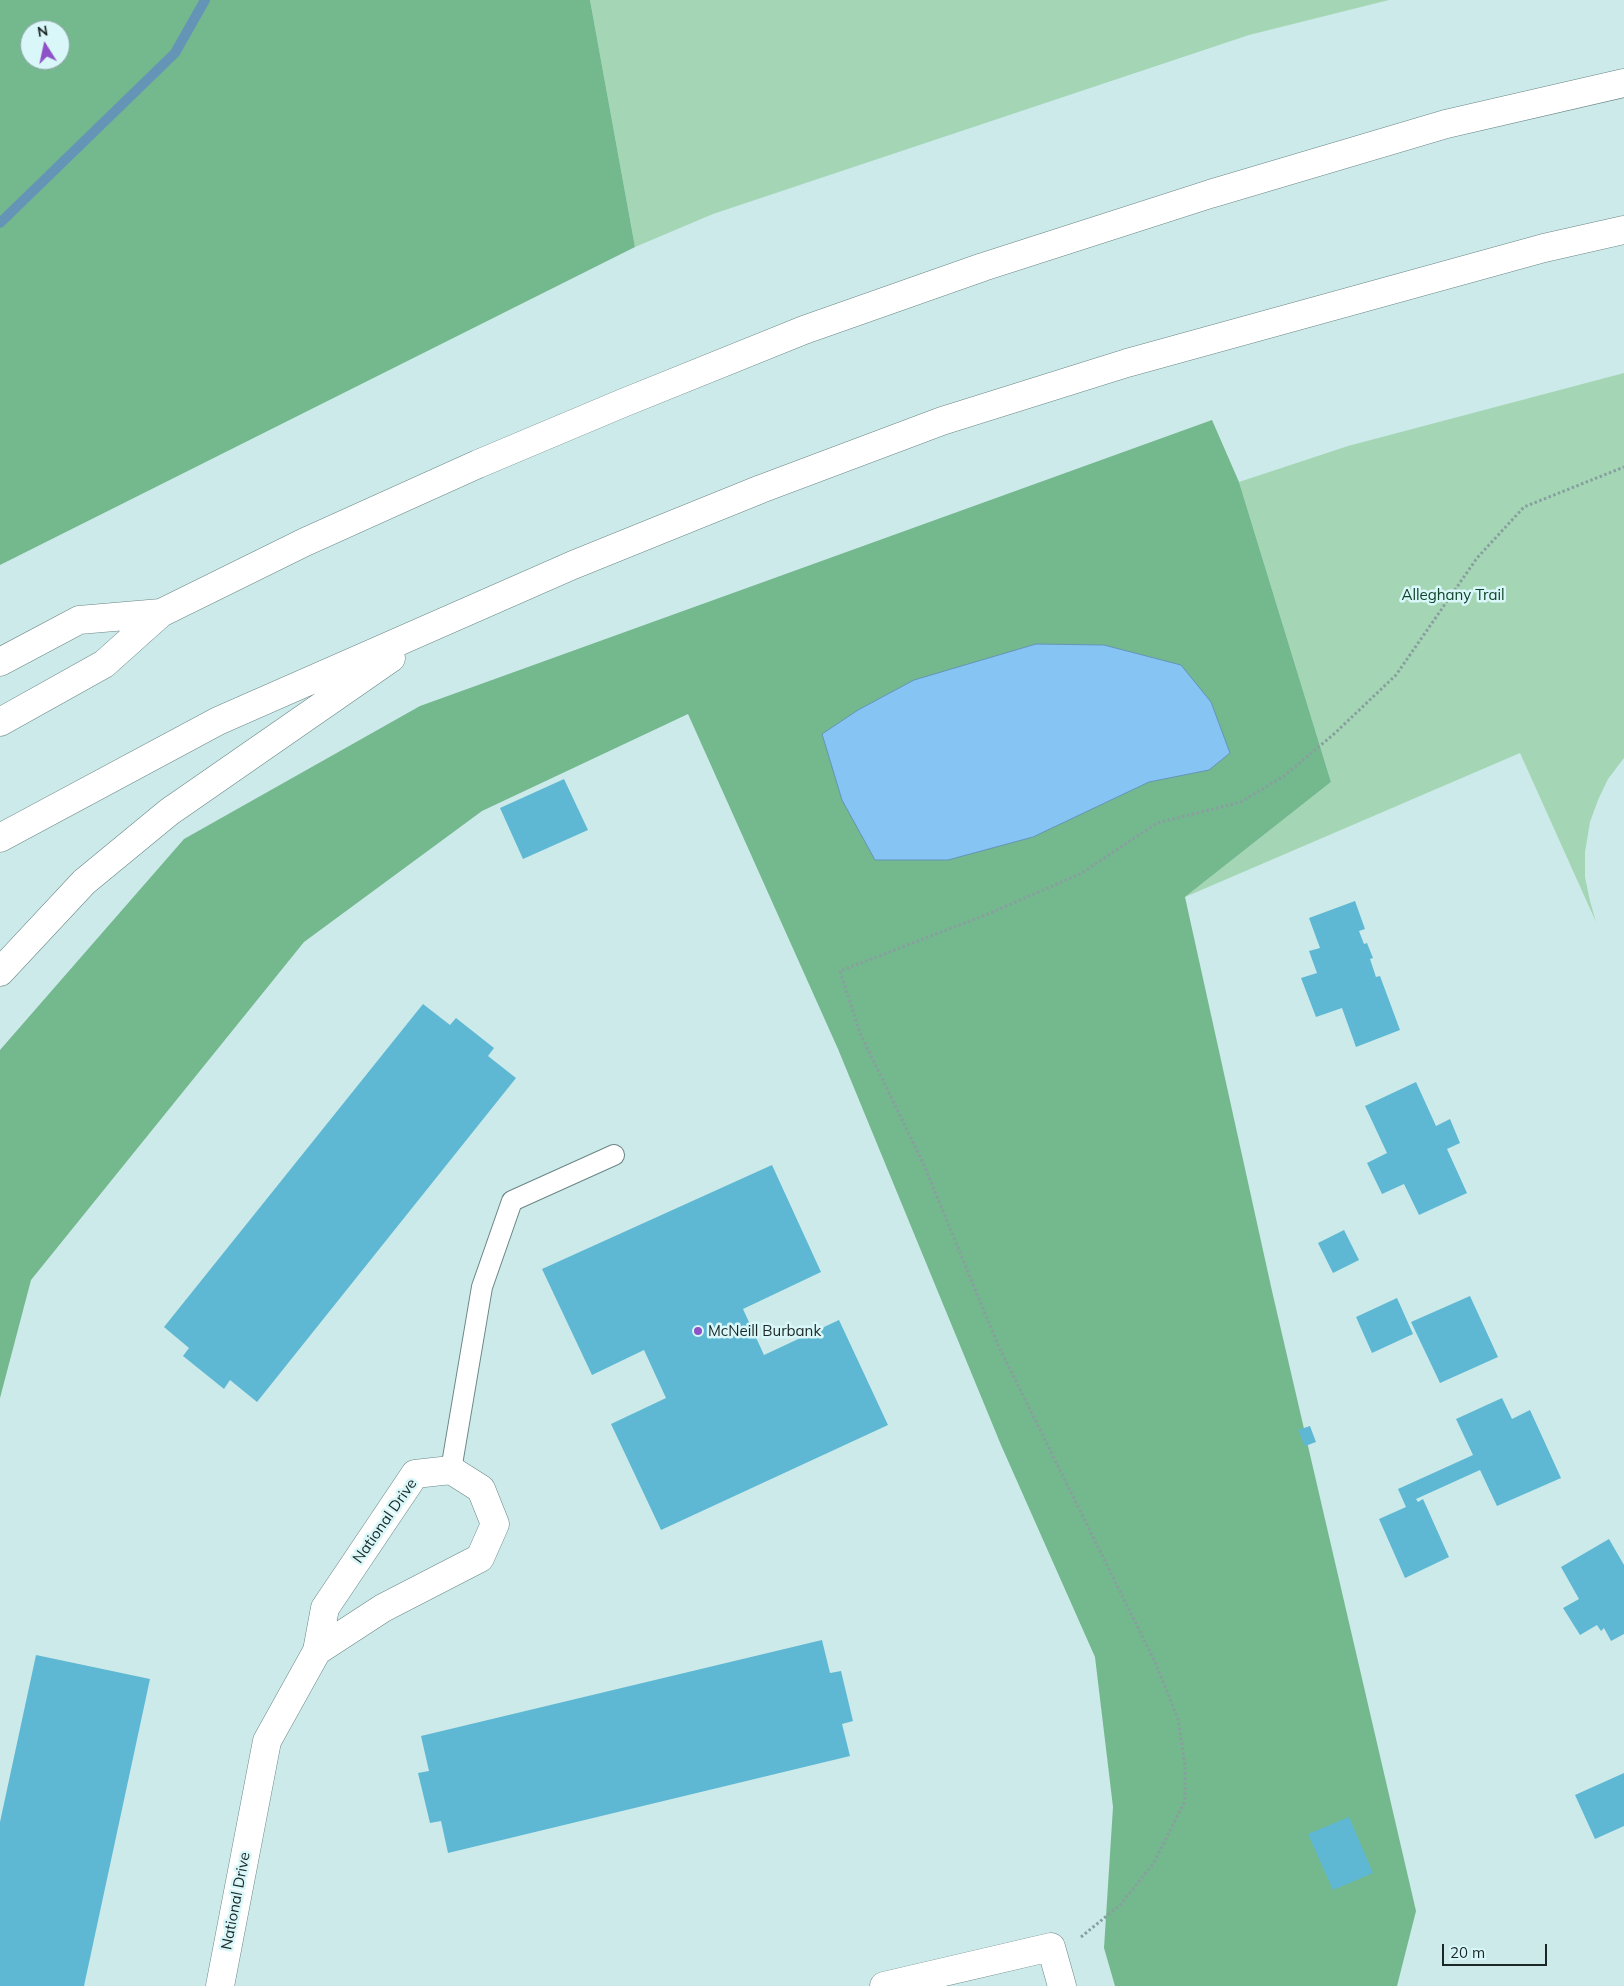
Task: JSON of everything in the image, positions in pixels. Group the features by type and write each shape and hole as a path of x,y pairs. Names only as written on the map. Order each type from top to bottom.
{"main road":[{"path":"0,722 104,664 161,614 305,542 478,464 804,330 983,267 1219,191 1446,124 1624,83"},
{"path":"0,838 218,721 573,564 743,496 942,420 1127,363 1544,248 1624,230"},
{"path":"0,662 80,620 161,614"},
{"path":"0,972 84,882 170,812 442,622"},
{"name":"National Drive","path":"220,1986 268,1741 317,1651 325,1608 415,1474 451,1470 481,1489 495,1524 480,1558 383,1608 317,1651"},
{"path":"884,1986 1052,1947 1062,1986"}],"lane":[{"path":"451,1470 482,1287 512,1201 614,1155"}],"path":[{"path":"1076,1940 1120,1906 1154,1864 1185,1801 1186,1766 1178,1719 1155,1662 998,1345 924,1165 860,1033 840,971 988,914 1080,874 1157,823 1241,802 1284,776 1334,734 1396,675 1477,558 1524,507 1624,467"}],"green space":[{"path":"0,0 590,0 635,247 0,565"},
{"path":"590,0 1389,0 1249,35 713,214 635,247"},
{"name":"Alleghany Trail","path":"1624,373 1624,758 1608,779 1590,822 1585,852 1585,877 1596,922 1520,753 1185,897 1331,782 1239,482 1348,446"},
{"path":"1212,420 1239,482 1331,782 1185,897 1272,1291 1416,1911 1397,1986 1115,1986 1104,1948 1113,1807 1095,1657 1001,1445 838,1049 688,714 482,811 304,942 31,1280 0,1398 0,1050 184,839 420,706"}],"water":[{"path":"1036,644 1104,645 1181,665 1211,702 1230,753 1209,770 1149,782 1033,837 948,860 875,860 842,800 822,734 858,710 914,680"}],"building":[{"path":"564,779 588,830 523,859 500,808"},
{"path":"1355,901 1365,929 1359,931 1364,944 1367,943 1373,958 1370,959 1376,977 1380,976 1400,1030 1356,1047 1342,1008 1316,1017 1301,978 1317,973 1309,951 1320,948 1309,918"},
{"path":"423,1004 450,1025 456,1018 494,1048 488,1056 516,1078 257,1402 230,1380 224,1389 183,1356 189,1348 164,1327"},
{"path":"1416,1082 1436,1126 1450,1119 1460,1143 1447,1149 1467,1193 1419,1215 1404,1184 1382,1194 1367,1163 1387,1153 1365,1106"},
{"path":"772,1165 821,1272 743,1309 764,1355 839,1320 888,1425 661,1530 611,1424 666,1398 644,1350 592,1375 542,1269"},
{"path":"1344,1230 1359,1260 1333,1273 1318,1243"},
{"path":"1470,1296 1498,1357 1440,1383 1411,1322"},
{"path":"1397,1298 1413,1334 1372,1353 1356,1317"},
{"path":"1502,1398 1512,1419 1530,1410 1561,1478 1497,1506 1480,1470 1416,1499 1418,1502 1423,1499 1449,1557 1405,1578 1379,1519 1406,1507 1398,1489 1473,1455 1456,1419"},
{"path":"1310,1426 1316,1442 1305,1446 1298,1430"},
{"path":"1609,1539 1624,1565 1624,1634 1611,1641 1604,1628 1601,1631 1597,1625 1580,1635 1563,1608 1579,1599 1561,1567"},
{"path":"822,1640 830,1673 841,1671 853,1721 842,1724 850,1756 448,1853 441,1821 430,1823 418,1773 429,1771 421,1736"},
{"path":"36,1655 150,1679 84,1986 0,1986 0,1822"},
{"path":"1624,1773 1624,1826 1595,1839 1575,1795"},
{"path":"1349,1817 1373,1873 1333,1890 1308,1834"}],"waterway":[{"path":"0,223 175,53 205,0"}],"place":[{"name":"McNeill Burbank","path":"698,1331"}]}
